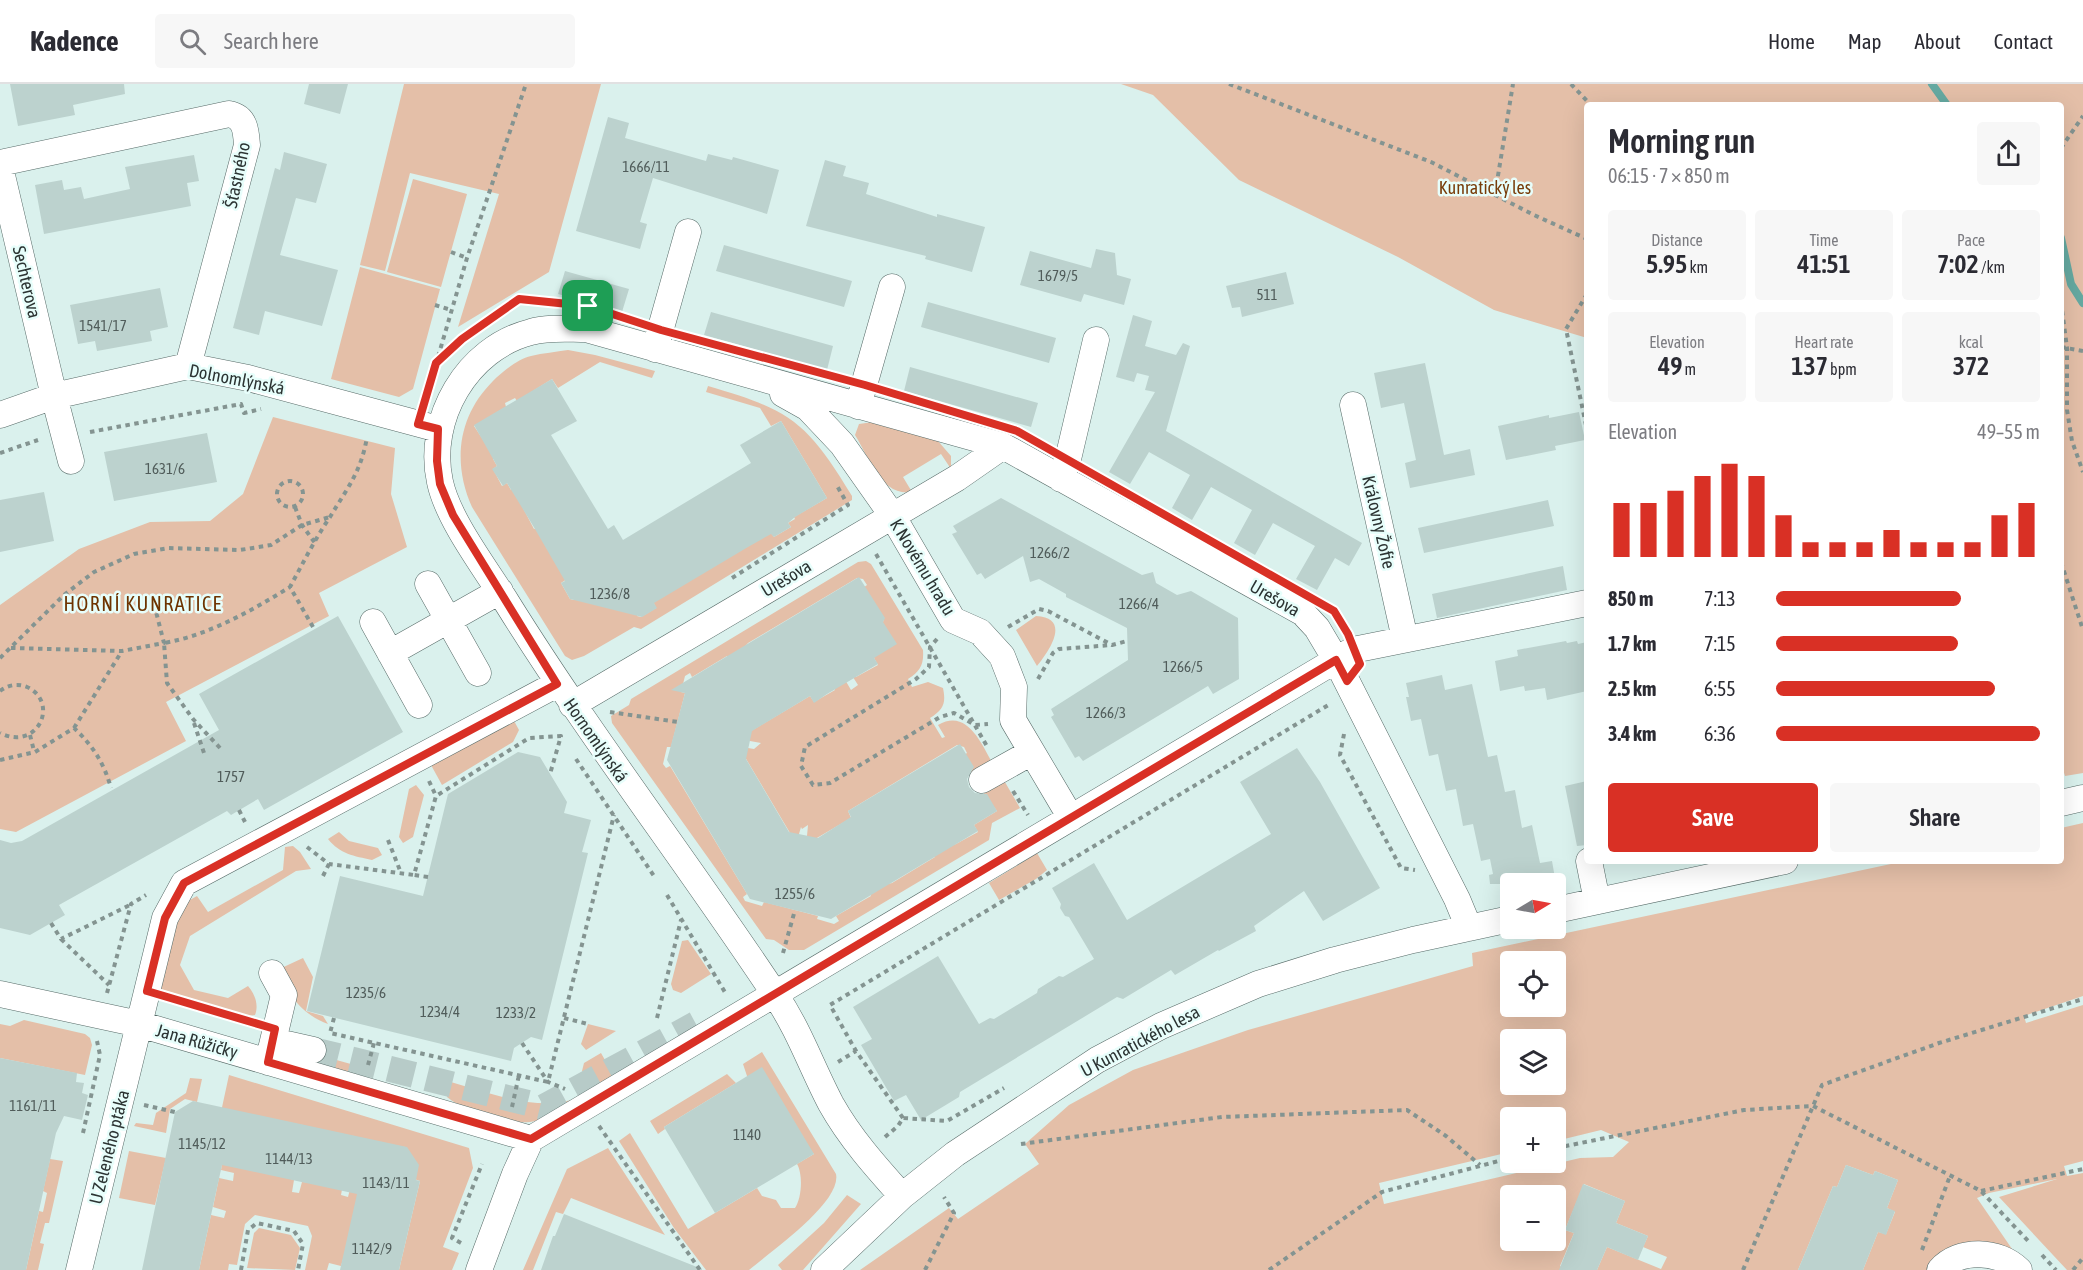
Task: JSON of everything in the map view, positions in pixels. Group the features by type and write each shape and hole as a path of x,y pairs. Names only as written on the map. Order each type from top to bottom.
{"street":[{"name":"Šťastného","path":"0,165 229,114 237,116 242,121 247,145 188,366"},
{"name":"Sechterova","path":"0,165 71,461"},
{"path":"655,349 688,232"},
{"path":"858,406 892,287"},
{"name":"Hornomlýnská","path":"902,1196 865,1155 831,1104 794,1024 775,994 557,684 453,515 440,484 437,461 438,429 450,397 467,374 508,340 532,331 586,329 1003,446"},
{"path":"1061,479 1068,459 1096,340"},
{"name":"Dolnomlýnská","path":"0,415 54,396 188,366 248,378 438,429"},
{"name":"K Novému hradu","path":"746,375 808,408 842,444 892,515 953,620 980,632 1002,656 1014,687 1013,720"},
{"name":"Královny Žofie","path":"1353,405 1405,639"},
{"name":"Urešova","path":"572,705 957,478 1003,446 1303,613 1317,628 1342,671 1470,928"},
{"path":"428,584 478,673"},
{"path":"390,653 500,591"},
{"path":"696,1024 731,1006 775,994 1071,818 1342,671 1353,650 1584,604"},
{"path":"373,622 419,705"},
{"path":"139,1024 165,918 184,883 557,684"},
{"path":"1013,720 1071,818"},
{"path":"991,775 1032,752"},
{"path":"2064,802 2083,798"},
{"path":"1582,861 1597,901"},
{"path":"1566,908 1771,864"},
{"name":"U Kunratického lesa","path":"824,1270 902,1196 955,1154 1097,1060 1161,1026 1258,984 1335,960 1500,921"},
{"path":"272,973 284,995 272,1044 313,1050"},
{"name":"Jana Růžičky","path":"0,994 139,1024 272,1044 531,1139"},
{"path":"479,1270 515,1174 531,1139 731,1006"},
{"name":"U Zeleného ptáka","path":"79,1270 139,1024"},
{"path":"1929,1265 1986,1254 2007,1260 2019,1270"}],"path":[{"path":"430,383 467,258 526,84"},
{"path":"1229,84 1431,162 1584,238"},
{"path":"1495,194 1513,84"},
{"path":"1571,84 1588,102"},
{"path":"2064,144 2083,116"},
{"path":"451,252 467,258"},
{"path":"490,319 519,299 554,303"},
{"path":"1584,299 1566,329 1584,416"},
{"path":"435,306 452,310"},
{"path":"2064,325 2067,348 2067,410 2072,441 2083,472"},
{"path":"436,363 453,347"},
{"path":"2064,348 2083,351"},
{"path":"11,648 122,651 181,640 248,613 290,587 330,517 349,489 363,458 372,412"},
{"path":"141,422 154,420"},
{"path":"294,481 302,487 302,500 295,507 290,508 280,502 277,491 283,482 294,481"},
{"path":"295,507 302,525 315,543"},
{"path":"0,658 64,595 94,572 134,554 169,548 240,550 271,545 302,525 330,517"},
{"path":"871,546 975,725 991,775 1031,821"},
{"path":"2064,571 2083,630"},
{"path":"290,587 313,627"},
{"path":"154,604 164,643 167,683 193,719 220,748"},
{"path":"987,640 1039,609 1048,611 1112,645"},
{"path":"953,620 930,647 929,667 916,679 805,747 801,766 813,785 830,783 940,717 954,712 975,725 1013,720"},
{"path":"1037,680 1053,653 1059,649 1127,642"},
{"path":"0,760 34,752 74,728 122,651"},
{"path":"903,1118 856,1051 830,1005 1329,705 1342,671"},
{"path":"0,733 9,738 30,735 38,728 43,708 33,690 13,685 1,688"},
{"path":"603,711 678,722"},
{"path":"193,719 205,756"},
{"path":"74,728 92,745 105,768 111,788"},
{"path":"30,735 34,752"},
{"path":"414,875 436,796 529,738 561,736 550,774"},
{"path":"548,1082 614,815"},
{"path":"285,829 329,864 428,878"},
{"path":"388,840 401,873"},
{"path":"323,876 329,864"},
{"path":"666,895 731,1006"},
{"path":"61,939 131,904"},
{"path":"783,953 795,910"},
{"path":"674,922 681,919"},
{"path":"657,1018 681,919"},
{"path":"51,923 61,939 109,985"},
{"path":"147,991 272,1044"},
{"path":"1743,1270 1822,1085 1939,1043 2083,999"},
{"path":"334,1018 330,1033 548,1082 569,1090"},
{"path":"564,1018 588,1024"},
{"path":"522,1043 548,1082"},
{"path":"138,1104 175,1112"},
{"path":"1566,1146 1744,1110 1813,1106 1981,1191 2033,1246"},
{"path":"1021,1144 1222,1117 1407,1110 1446,1136 1480,1165"},
{"path":"596,1121 700,1270"},
{"path":"883,1139 898,1126"},
{"path":"1269,1270 1382,1192 1500,1160"},
{"path":"466,1246 452,1238 482,1164"},
{"path":"1981,1191 2083,1169"},
{"path":"1929,1265 1950,1176"},
{"path":"925,1270 954,1213 943,1196"},
{"path":"241,1270 248,1230 257,1223 294,1231 303,1244 298,1270"},
{"path":"2041,1254 2056,1270"},
{"path":"2073,1270 2083,1258"}],"green space":[{"path":"404,84 601,84 549,272 458,327 499,194 410,173 385,271 360,265"},
{"name":"Kunratický les","path":"1121,84 2083,84 2083,773 2065,776 2064,773 2064,102 1584,102 1584,337 1494,310 1398,257 1239,180 1153,95"},
{"path":"413,179 467,194 441,287 387,272"},
{"path":"360,267 440,289 413,389 399,397 331,379"},
{"path":"568,350 655,371 652,378 600,362 558,388 552,379 517,401 515,398 505,403 506,407 474,426 495,458 493,459 497,466 493,469 502,486 507,483 511,490 513,489 534,529 537,528 567,579 561,583 570,599 575,598 641,617 656,608 653,601 771,533 774,537 791,527 788,523 795,519 794,517 827,498 781,421 771,426 760,408 706,392 708,386 759,403 794,422 822,451 852,496 852,500 641,629 634,627 584,656 572,660 565,656 472,507 462,473 461,457 462,440 472,409 501,373 526,358"},
{"path":"273,417 395,448 391,494 407,547 319,593 329,616 166,702 186,741 16,832 0,829 0,605 79,549 150,522 210,521 243,494"},
{"path":"873,422 938,441 951,456 951,469 941,454 903,477 912,492 901,492 892,488 877,474 855,435 859,424"},
{"path":"866,561 871,564 923,650 920,667 908,679 912,687 928,682 943,688 943,705 930,718 942,738 945,737 938,725 948,721 965,724 978,738 993,764 971,774 964,755 967,753 964,747 957,745 848,811 851,818 810,842 807,836 808,825 802,829 801,827 799,834 793,838 742,752 748,748 754,749 761,743 750,741 746,734 810,696 814,702 835,690 833,685 844,678 851,690 858,685 851,674 856,677 878,665 874,658 884,618 863,588 867,585 863,579 857,578 748,643 731,662 727,656 692,677 690,673 685,676 681,692 685,693 671,747 667,747 663,764 666,768 670,766 747,894 743,897 745,901 762,906 764,902 818,916 817,919 834,924 839,921 836,916 871,896 868,889 892,883 935,857 933,852 956,844 978,832 974,825 997,811 983,792 1002,777 1020,808 992,823 989,840 804,950 789,950 774,940 766,939 612,723 611,716 629,705 631,699 858,562"},
{"path":"1036,616 1047,618 1053,623 1055,629 1051,644 1037,666 1016,630"},
{"path":"513,719 519,730 513,742 442,785 431,765"},
{"path":"416,785 424,795 413,837 403,843 399,837 409,789"},
{"path":"2083,823 2083,996 2024,1016 2026,1023 2083,1005 2083,1161 2064,1166 2067,1176 2083,1173 2083,1270 2067,1270 1999,1197 2057,1179 1989,1193 1977,1198 2021,1262 1936,1270 1863,1270 1878,1232 1886,1234 1895,1212 1887,1208 1898,1180 1875,1171 1873,1175 1846,1165 1837,1187 1833,1186 1798,1270 1597,1270 1607,1247 1661,1269 1667,1257 1643,1247 1648,1236 1616,1223 1625,1201 1584,1184 1566,1228 1566,1185 1500,1185 1500,1251 1566,1251 1566,1230 1574,1233 1560,1266 1566,1270 860,1270 949,1208 958,1219 1039,1164 1025,1144 1069,1105 1133,1070 1248,1030 1473,966 1472,953 1538,939 1566,939 1566,933 1891,864 2064,864 2064,827"},
{"path":"339,832 349,841 378,848 382,855 372,860 342,851 328,839"},
{"path":"293,846 300,852 311,869 296,871 190,936 180,965 194,990 228,998 248,986 256,1000 255,1015 248,1016 154,987 181,905 197,896 208,912 283,870 285,847"},
{"path":"1037,853 1047,870 1036,879 999,900 989,883"},
{"path":"688,940 711,974 681,993 673,990 671,984 682,941"},
{"path":"303,958 313,977 306,1011 323,1016 328,1024 318,1020 303,1009 275,971"},
{"path":"24,1020 85,1034 90,1038 92,1045 85,1075 0,1058 0,1024 10,1026"},
{"path":"588,1024 616,1031 586,1050 581,1044"},
{"path":"304,1051 358,1066 357,1082 298,1064"},
{"path":"762,1052 836,1174 835,1185 828,1198 803,1226 749,1270 706,1270 674,1228 619,1141 630,1133 688,1229 757,1188 762,1196 776,1200 781,1208 795,1208 801,1186 797,1164 814,1154 747,1076 743,1064"},
{"path":"601,1053 614,1076 598,1086 589,1081 582,1071 584,1063"},
{"path":"727,1074 736,1083 664,1127 665,1129 658,1134 650,1121"},
{"path":"229,1075 469,1148 473,1168 443,1247 459,1253 452,1270 399,1270 420,1181 221,1112"},
{"path":"190,1078 202,1079 197,1102 185,1099 170,1109 166,1133 134,1126 136,1123 153,1125 156,1113 186,1093"},
{"path":"447,1081 525,1101 557,1103 571,1100 535,1121 515,1122 476,1112 455,1102 447,1097"},
{"path":"608,1148 665,1235 571,1198 563,1214 556,1212 533,1270 523,1270 567,1169"},
{"path":"129,1151 166,1158 155,1205 119,1198"},
{"path":"223,1158 294,1180 292,1192 299,1193 302,1182 343,1184 341,1195 348,1197 351,1185 364,1188 341,1266 329,1263 327,1270 305,1270 312,1236 308,1226 255,1215 245,1224 237,1265 229,1264 228,1270 199,1270 211,1215 224,1218 226,1211 213,1207 219,1178 233,1181 234,1173 221,1170"},
{"path":"50,1159 63,1161 49,1223 45,1223 40,1243 44,1244 38,1270 26,1270 39,1211 43,1212 47,1193 43,1191"},
{"path":"847,1195 861,1204 803,1270 782,1270 778,1265 824,1223"},
{"path":"259,1228 291,1235 300,1248 295,1270 247,1268 254,1233"}],"building":[{"path":"10,84 124,84 125,94 73,105 75,115 18,126"},
{"path":"309,84 348,84 340,114 304,104"},
{"path":"608,117 629,123 625,138 706,161 708,154 732,160 733,157 779,170 767,214 653,178 640,222 647,224 640,249 576,231"},
{"path":"284,152 327,164 316,203 296,198 280,255 338,270 322,326 265,311 259,335 233,328 275,168 280,170"},
{"path":"194,155 199,181 187,183 191,206 44,234 35,185 62,180 64,190 81,187 84,199 130,189 125,167"},
{"path":"825,160 846,166 843,176 869,183 866,194 937,217 937,214 985,227 972,272 925,259 926,256 806,226"},
{"path":"724,245 852,281 844,307 716,271"},
{"path":"1096,249 1115,253 1117,275 1131,279 1124,305 1084,294 1081,302 1020,285 1030,251 1091,268"},
{"path":"565,271 629,289 622,312 558,294"},
{"path":"1286,272 1294,304 1242,317 1240,307 1232,308 1226,286"},
{"path":"160,288 168,327 150,331 152,341 97,351 95,341 78,344 70,305"},
{"path":"928,302 1056,338 1049,363 921,327"},
{"path":"711,312 833,346 827,370 704,335"},
{"path":"1133,315 1152,321 1145,346 1176,355 1183,343 1190,346 1166,431 1362,543 1349,566 1335,558 1317,590 1296,579 1315,546 1273,523 1255,555 1234,543 1252,510 1211,487 1192,520 1172,508 1190,475 1149,452 1130,484 1109,472 1155,392 1145,390 1149,376 1137,373 1134,382 1116,377"},
{"path":"1425,363 1444,455 1470,449 1475,475 1410,488 1405,463 1416,460 1404,403 1381,408 1374,373"},
{"path":"910,367 1038,403 1031,427 904,391"},
{"path":"552,379 577,421 551,435 608,529 614,525 623,540 751,463 740,445 781,421 827,498 795,517 788,523 791,527 774,537 771,534 654,603 657,608 642,617 570,599 561,583 565,581 535,529 507,483 503,486 492,469 497,466 474,425"},
{"path":"1579,412 1584,440 1555,446 1556,450 1506,460 1498,426 1549,415 1549,418"},
{"path":"207,433 217,482 114,501 104,452"},
{"path":"44,492 54,541 0,552 0,500"},
{"path":"1001,498 1142,575 1153,572 1156,583 1177,595 1191,591 1238,618 1239,679 1213,694 1208,686 1083,761 1079,756 1075,758 1051,717 1054,715 1051,709 1128,660 1127,628 1066,597 1066,594 1039,579 1030,582 1023,556 985,579 981,573 977,575 952,534 957,532 953,526"},
{"path":"1548,500 1554,526 1424,553 1418,528"},
{"path":"1563,566 1567,590 1437,618 1432,594"},
{"path":"859,577 885,618 883,622 897,644 874,658 878,664 814,703 810,696 752,731 746,759 789,832 818,838 851,817 848,811 960,744 974,767 967,779 969,787 975,793 987,794 997,811 974,825 978,831 831,919 750,899 667,760 685,693 671,690"},
{"path":"338,616 403,732 264,810 258,799 231,815 227,811 59,905 65,915 30,935 0,928 0,840 11,843 22,841 219,730 199,694"},
{"path":"1566,641 1567,643 1577,641 1578,644 1584,643 1584,692 1547,700 1545,688 1525,691 1524,686 1500,691 1495,661 1518,656 1517,650"},
{"path":"1442,675 1445,690 1472,684 1488,757 1497,755 1505,792 1515,790 1522,828 1532,825 1540,863 1552,861 1554,873 1500,873 1500,884 1490,884 1489,875 1493,874 1490,859 1481,861 1473,824 1463,826 1456,789 1446,791 1438,754 1429,756 1421,719 1411,721 1406,697 1409,697 1406,683"},
{"path":"1297,748 1320,782 1380,888 1323,921 1304,891 1254,926 1256,931 1175,975 1171,970 1123,999 1117,997 960,1092 959,1097 921,1120 906,1095 894,1101 861,1045 872,1039 853,1007 938,956 979,1024 990,1018 994,1019 1037,993 1038,989 1059,976 1063,977 1094,959 1069,917 1065,916 1060,908 1061,904 1052,888 1094,863 1127,920 1271,834 1240,782"},
{"path":"518,752 540,757 567,802 564,813 591,820 582,852 588,853 542,1040 531,1037 514,1048 511,1061 307,1011 340,876 423,896 448,794"},
{"path":"1584,782 1584,845 1577,846 1565,786"},
{"path":"0,1058 77,1073 76,1082 84,1083 82,1093 88,1095 82,1120 64,1116 56,1133 26,1270 0,1270"},
{"path":"762,1067 814,1154 715,1213 664,1127"},
{"path":"193,1101 407,1147 419,1165 416,1180 420,1181 399,1270 340,1270 357,1194 222,1165 199,1270 142,1270 175,1112"},
{"path":"1846,1165 1873,1175 1875,1171 1898,1180 1887,1208 1895,1211 1886,1235 1878,1232 1863,1270 1798,1270 1833,1186 1837,1187"},
{"path":"1583,1184 1625,1201 1616,1223 1648,1236 1638,1260 1607,1247 1597,1270 1559,1270 1574,1233 1566,1230"},
{"path":"564,1214 702,1270 541,1270 553,1236"}],"waterway":[{"path":"1932,84 1945,102"},
{"path":"2064,252 2071,284 2083,303"}],"tunnel":[{"path":"313,1050 544,1107 696,1024"}],"district":[{"name":"HORNÍ KUNRATICE","path":"143,603"}],"route":[{"path":"519,299 588,306 661,330 865,385 1017,431 1334,611 1348,634 1360,664 1347,681 1336,660 531,1139 268,1062 275,1029 147,991 165,918 184,883 557,684 453,515 440,484 437,461 438,429 418,424 436,363 462,339 519,299"}]}
